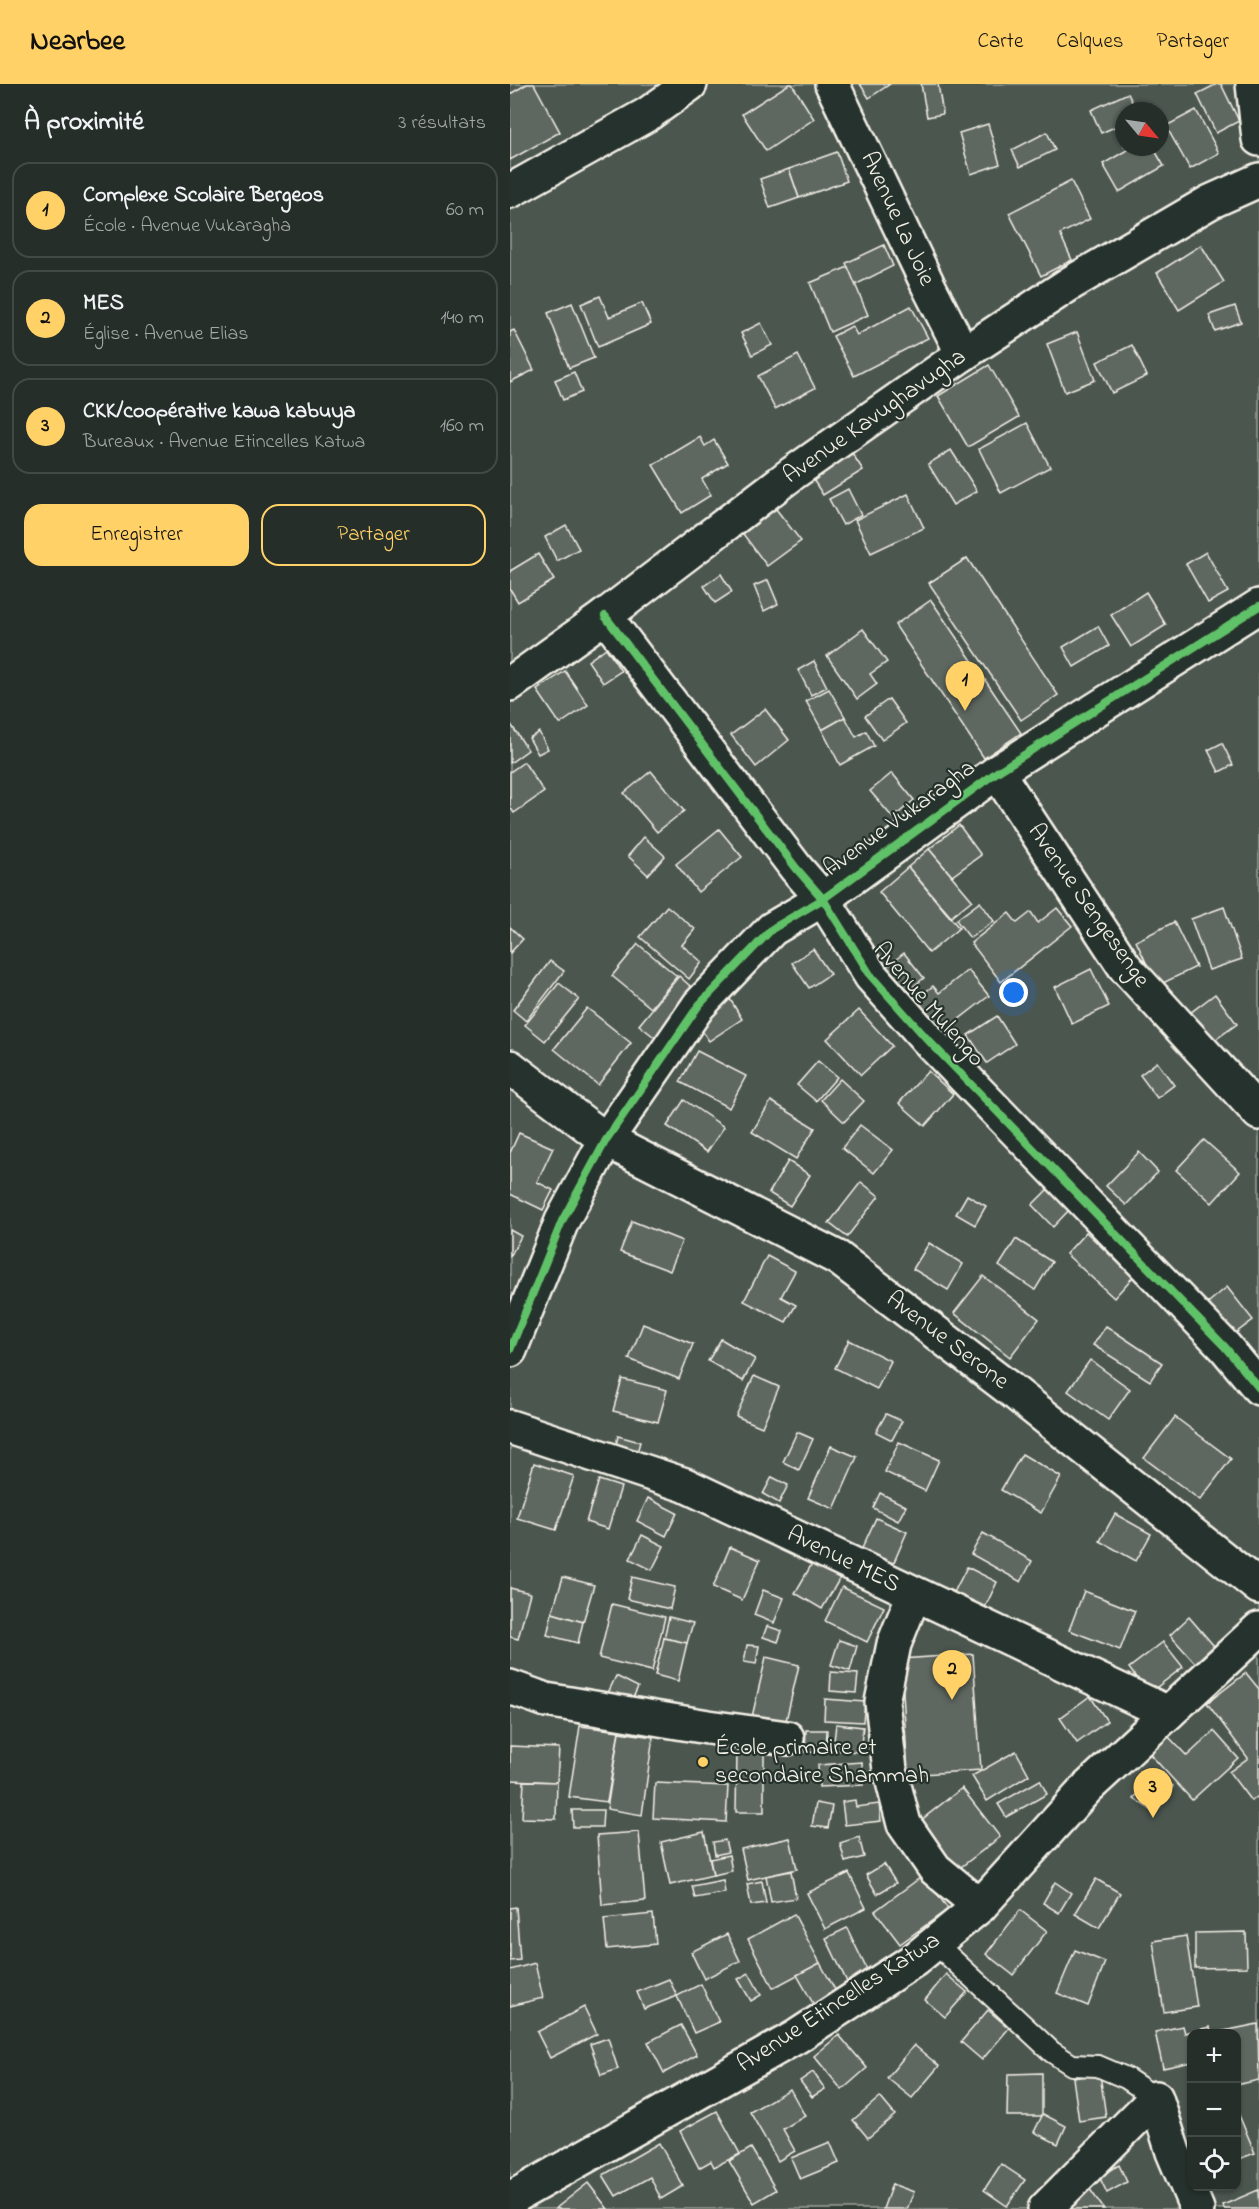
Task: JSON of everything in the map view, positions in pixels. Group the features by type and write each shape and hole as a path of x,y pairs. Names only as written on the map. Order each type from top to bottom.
{"street":[{"path":"510,191 648,114 690,84"},
{"name":"Avenue La Joie","path":"832,84 963,354"},
{"path":"1253,84 1259,139"},
{"name":"Avenue Kavughavugha","path":"510,684 605,616 793,473 963,354 1071,283 1210,202 1259,180"},
{"name":"Avenue Vukaragha","path":"513,1330 562,1221 606,1140 699,1005 772,929 823,899 997,772 1259,606"},
{"name":"Avenue Mulengo","path":"605,616 789,858 823,899 871,976 928,1040 1226,1347 1259,1388"},
{"name":"Avenue Sengesenge","path":"997,772 1125,966 1259,1113"},
{"name":"Avenue Serone","path":"510,1067 606,1140 838,1258 1015,1394 1259,1587"},
{"name":"Avenue MES","path":"510,1427 686,1485 1168,1713"},
{"path":"914,1594 894,1644 882,1702 890,1770 904,1824 935,1869 980,1906"},
{"name":"Avenue Etincelles Katwa","path":"510,2199 796,2037 914,1959 980,1906 1087,1788 1259,1629"},
{"path":"510,1687 546,1700 786,1738"},
{"path":"1045,2209 1156,2098 1173,2152 1197,2209"}],"lane":[{"path":"934,1943 1052,2052 1072,2065 1098,2066 1126,2078 1156,2098"}],"shaded area":[{"path":"510,84 1259,84 1259,2209 510,2209"}],"building":[{"path":"527,84 534,84 560,132 510,160 510,94"},
{"path":"792,84 814,119 766,151 742,114"},
{"path":"860,84 890,84 869,98"},
{"path":"921,84 938,84 943,114 927,117"},
{"path":"1221,84 1239,121 1216,133 1197,94"},
{"path":"1128,93 1132,102 1115,102 1115,127 1101,133 1091,110"},
{"path":"1196,110 1219,153 1190,169 1169,131 1169,124"},
{"path":"988,124 1000,164 971,174 959,133"},
{"path":"1047,132 1055,150 1020,167 1012,150"},
{"path":"837,152 847,181 799,198 789,169"},
{"path":"1117,156 1158,156 1164,166 1119,192 1103,164"},
{"path":"789,169 799,198 770,208 760,179"},
{"path":"1071,181 1090,219 1060,234 1072,260 1041,276 1009,213"},
{"path":"884,245 893,266 855,285 846,263"},
{"path":"1201,245 1224,282 1179,310 1157,273"},
{"path":"848,267 868,315 830,332 810,283"},
{"path":"600,296 609,317 642,303 651,324 598,347 581,304"},
{"path":"572,303 594,358 569,368 548,313"},
{"path":"911,306 928,338 854,376 833,336 852,326 857,335"},
{"path":"1235,306 1241,322 1215,331 1209,315"},
{"path":"761,323 772,345 752,355 741,333"},
{"path":"514,330 534,370 510,382 510,332"},
{"path":"1077,332 1095,380 1065,392 1047,344"},
{"path":"1132,345 1147,376 1112,393 1097,362"},
{"path":"798,355 815,388 775,409 758,376"},
{"path":"989,365 1019,417 968,447 938,396"},
{"path":"574,372 582,392 563,400 555,380"},
{"path":"1027,423 1050,467 1001,493 979,449"},
{"path":"700,437 705,446 714,440 728,463 702,479 711,495 682,513 653,465"},
{"path":"951,450 977,491 953,505 928,464"},
{"path":"852,453 863,470 823,495 812,478"},
{"path":"848,489 861,515 843,525 829,499"},
{"path":"908,494 924,528 871,553 855,520"},
{"path":"776,509 801,541 767,566 743,534"},
{"path":"566,525 579,549 557,561 545,537"},
{"path":"1206,552 1228,592 1208,603 1186,564"},
{"path":"538,554 554,580 518,602 510,589 510,571"},
{"path":"967,558 1058,695 1021,720 929,583"},
{"path":"721,574 732,592 715,603 704,586"},
{"path":"768,580 778,604 764,611 754,586"},
{"path":"1146,592 1166,625 1131,647 1111,615"},
{"path":"931,600 1021,733 984,758 895,625"},
{"path":"1098,626 1109,646 1074,667 1063,647"},
{"path":"863,629 887,662 870,674 877,684 857,699 827,656"},
{"path":"606,648 621,671 603,683 588,661"},
{"path":"814,661 827,687 811,695 798,670"},
{"path":"565,671 588,705 560,724 537,690"},
{"path":"829,689 845,717 822,730 806,701"},
{"path":"889,699 906,723 882,740 865,716"},
{"path":"765,709 789,740 756,767 731,735"},
{"path":"845,717 856,737 866,731 874,746 840,765 822,730"},
{"path":"510,723 528,750 510,763"},
{"path":"539,732 548,749 538,754 529,738"},
{"path":"1222,743 1233,765 1219,772 1208,750"},
{"path":"524,762 544,792 514,813 510,807 510,772"},
{"path":"651,771 684,811 657,832 624,793"},
{"path":"892,773 914,800 893,818 870,791"},
{"path":"959,825 981,855 952,876 929,849"},
{"path":"719,829 742,857 698,892 676,864"},
{"path":"644,837 665,856 648,875 628,856"},
{"path":"929,849 972,900 951,917 908,867"},
{"path":"908,867 959,928 929,953 879,892"},
{"path":"980,902 994,921 970,938 956,920"},
{"path":"667,906 695,929 682,945 702,962 689,979 640,937"},
{"path":"1224,907 1242,959 1209,970 1191,919"},
{"path":"1057,908 1072,926 1001,982 971,943 1009,913 1017,923 1031,912 1038,923"},
{"path":"1174,922 1196,967 1157,986 1136,941"},
{"path":"510,927 523,939 510,953"},
{"path":"638,944 677,976 651,1008 612,976"},
{"path":"813,949 830,974 809,988 792,963"},
{"path":"904,953 924,978 905,993 885,968"},
{"path":"550,961 564,971 526,1021 513,1010"},
{"path":"1091,969 1109,1006 1072,1024 1055,987"},
{"path":"968,970 989,996 936,1037 910,1004 933,986 939,993"},
{"path":"679,976 698,993 658,1040 639,1025"},
{"path":"559,983 579,999 545,1041 525,1025"},
{"path":"1215,994 1237,1024 1212,1042 1190,1013"},
{"path":"730,999 742,1019 709,1041 696,1022"},
{"path":"587,1008 631,1043 598,1085 554,1049"},
{"path":"859,1010 892,1046 861,1075 827,1039"},
{"path":"997,1016 1015,1044 987,1063 968,1035"},
{"path":"697,1051 746,1076 729,1108 680,1082"},
{"path":"818,1061 837,1077 816,1101 797,1085"},
{"path":"1157,1062 1174,1085 1157,1098 1140,1075"},
{"path":"928,1071 953,1094 925,1126 899,1103"},
{"path":"840,1079 864,1101 844,1122 821,1100"},
{"path":"684,1100 724,1127 707,1152 667,1126"},
{"path":"771,1101 815,1128 796,1159 752,1132"},
{"path":"860,1125 893,1150 874,1173 842,1148"},
{"path":"519,1133 553,1148 537,1182 553,1190 543,1210 510,1194 510,1153"},
{"path":"1204,1140 1240,1172 1212,1203 1176,1170"},
{"path":"1139,1152 1158,1172 1126,1205 1106,1186"},
{"path":"788,1161 810,1175 790,1206 769,1193"},
{"path":"861,1182 879,1196 847,1237 829,1223"},
{"path":"1050,1187 1071,1208 1053,1227 1032,1205"},
{"path":"967,1195 986,1206 975,1225 956,1214"},
{"path":"632,1221 682,1241 670,1271 620,1252"},
{"path":"510,1230 521,1236 510,1257"},
{"path":"1086,1232 1133,1277 1114,1298 1066,1254"},
{"path":"1016,1239 1052,1262 1035,1290 999,1266"},
{"path":"929,1243 963,1264 948,1290 913,1269"},
{"path":"767,1256 795,1271 781,1297 796,1305 786,1322 744,1301"},
{"path":"983,1276 1039,1319 1010,1357 954,1313"},
{"path":"1227,1287 1253,1320 1229,1338 1204,1306"},
{"path":"643,1324 693,1344 679,1379 629,1359"},
{"path":"1106,1326 1162,1363 1150,1381 1093,1345"},
{"path":"721,1339 755,1359 743,1381 708,1361"},
{"path":"849,1340 891,1361 877,1389 835,1368"},
{"path":"1090,1360 1130,1389 1108,1420 1068,1391"},
{"path":"754,1376 779,1387 762,1427 736,1416"},
{"path":"622,1379 667,1390 658,1422 613,1411"},
{"path":"886,1414 902,1421 892,1440 876,1432"},
{"path":"1175,1417 1231,1459 1200,1500 1144,1458"},
{"path":"797,1432 813,1439 799,1470 783,1462"},
{"path":"618,1436 640,1442 635,1459 614,1453"},
{"path":"899,1442 939,1460 925,1491 885,1472"},
{"path":"831,1446 857,1457 834,1509 808,1498"},
{"path":"1022,1454 1061,1477 1041,1513 1001,1490"},
{"path":"534,1463 574,1476 556,1530 517,1518"},
{"path":"772,1477 788,1485 779,1503 763,1494"},
{"path":"599,1480 621,1487 608,1529 586,1522"},
{"path":"880,1493 906,1506 898,1521 873,1508"},
{"path":"648,1498 677,1513 666,1536 637,1521"},
{"path":"1115,1514 1151,1534 1136,1561 1100,1541"},
{"path":"876,1518 907,1532 891,1569 859,1555"},
{"path":"983,1533 1032,1561 1021,1582 971,1554"},
{"path":"642,1535 664,1546 652,1570 630,1559"},
{"path":"730,1547 760,1560 742,1600 713,1587"},
{"path":"813,1562 840,1578 822,1609 795,1593"},
{"path":"967,1567 997,1582 980,1618 949,1602"},
{"path":"563,1577 594,1585 583,1622 552,1613"},
{"path":"632,1577 675,1587 670,1609 627,1599"},
{"path":"842,1587 884,1607 867,1642 825,1621"},
{"path":"510,1588 530,1593 518,1639 510,1637"},
{"path":"763,1590 784,1598 774,1623 754,1615"},
{"path":"1084,1591 1135,1611 1120,1650 1069,1630"},
{"path":"612,1604 665,1617 652,1671 599,1658"},
{"path":"552,1613 583,1622 578,1643 547,1635"},
{"path":"669,1617 693,1623 687,1643 664,1638"},
{"path":"1189,1617 1214,1646 1195,1663 1170,1635"},
{"path":"767,1626 782,1631 778,1642 763,1637"},
{"path":"664,1638 687,1643 678,1681 655,1675"},
{"path":"839,1640 857,1646 850,1671 831,1665"},
{"path":"1163,1642 1183,1667 1148,1694 1129,1668"},
{"path":"747,1645 759,1646 756,1664 744,1662"},
{"path":"973,1654 981,1770 908,1775 901,1659"},
{"path":"766,1657 799,1665 785,1725 752,1717"},
{"path":"831,1672 858,1674 856,1693 830,1691"},
{"path":"1246,1673 1259,1689 1259,1796 1251,1801 1229,1772 1248,1758 1207,1703"},
{"path":"616,1676 638,1687 629,1706 607,1695"},
{"path":"1090,1696 1107,1721 1077,1743 1060,1718"},
{"path":"825,1699 865,1702 863,1722 824,1720"},
{"path":"836,1724 863,1727 860,1752 833,1750"},
{"path":"580,1726 619,1731 607,1802 569,1797"},
{"path":"806,1730 827,1730 826,1753 805,1752"},
{"path":"1214,1731 1238,1758 1192,1800 1148,1752 1167,1735 1187,1756"},
{"path":"619,1732 653,1737 642,1815 607,1809"},
{"path":"510,1746 559,1748 557,1782 510,1780"},
{"path":"737,1751 764,1751 764,1812 736,1812"},
{"path":"1016,1751 1029,1775 987,1801 972,1776"},
{"path":"862,1762 863,1785 819,1787 818,1765"},
{"path":"1151,1772 1173,1786 1156,1813 1134,1799"},
{"path":"1040,1780 1047,1794 1006,1817 998,1804"},
{"path":"524,1781 557,1782 556,1819 522,1818"},
{"path":"655,1783 728,1786 726,1822 653,1818"},
{"path":"962,1788 1000,1837 957,1870 920,1821"},
{"path":"855,1800 856,1807 879,1804 881,1821 845,1825 842,1802"},
{"path":"816,1803 832,1806 828,1828 812,1826"},
{"path":"572,1810 603,1810 602,1827 573,1827"},
{"path":"639,1832 645,1901 602,1905 597,1835"},
{"path":"704,1832 713,1875 670,1885 661,1842"},
{"path":"859,1837 864,1857 845,1862 840,1843"},
{"path":"790,1838 797,1869 748,1880 741,1849"},
{"path":"725,1840 728,1852 715,1855 713,1842"},
{"path":"729,1855 732,1871 713,1875 710,1859"},
{"path":"884,1864 896,1883 877,1894 866,1875"},
{"path":"791,1871 796,1898 771,1902 766,1876"},
{"path":"849,1873 866,1908 825,1929 807,1893"},
{"path":"924,1875 948,1909 900,1944 875,1911"},
{"path":"1096,1879 1120,1893 1099,1928 1075,1914"},
{"path":"723,1880 725,1893 695,1898 692,1886"},
{"path":"762,1881 766,1903 751,1905 747,1884"},
{"path":"1055,1882 1071,1893 1059,1913 1043,1903"},
{"path":"516,1907 520,1960 510,1961 510,1908"},
{"path":"1020,1910 1047,1931 1013,1975 986,1954"},
{"path":"653,1914 656,1944 607,1949 604,1919"},
{"path":"794,1914 820,1963 773,1988 748,1939"},
{"path":"847,1928 868,1972 847,1982 826,1938"},
{"path":"1246,1932 1247,1967 1195,1968 1195,1933"},
{"path":"727,1934 740,1961 704,1979 691,1952"},
{"path":"1186,1936 1197,2007 1164,2012 1153,1941"},
{"path":"1075,1950 1105,1962 1088,2006 1057,1993"},
{"path":"535,1963 543,1998 510,2006 510,1970"},
{"path":"820,1963 837,1993 814,2005 797,1975"},
{"path":"749,1973 761,1995 751,2001 738,1979"},
{"path":"946,1974 967,1992 945,2017 925,2000"},
{"path":"669,1979 677,1996 644,2009 637,1992"},
{"path":"701,1984 719,2022 694,2033 677,1996"},
{"path":"584,2007 597,2034 550,2058 537,2032"},
{"path":"988,2010 1009,2028 982,2060 961,2042"},
{"path":"1258,2024 1259,2080 1241,2084 1241,2029 1234,2029"},
{"path":"681,2025 697,2055 664,2073 648,2042"},
{"path":"1183,2026 1185,2033 1187,2033 1187,2063 1163,2068 1155,2032"},
{"path":"839,2035 867,2068 842,2090 814,2056"},
{"path":"608,2038 618,2069 601,2075 590,2044"},
{"path":"914,2045 939,2066 912,2098 887,2078"},
{"path":"813,2072 825,2089 812,2097 800,2081"},
{"path":"1042,2073 1042,2116 1007,2116 1008,2074"},
{"path":"1100,2074 1106,2117 1079,2121 1073,2078"},
{"path":"790,2089 805,2116 783,2129 795,2151 778,2161 750,2112"},
{"path":"880,2097 895,2115 868,2138 853,2120"},
{"path":"717,2111 740,2154 714,2167 711,2161 699,2168 680,2131"},
{"path":"1043,2114 1066,2126 1058,2144 1034,2132"},
{"path":"1241,2120 1255,2153 1241,2158"},
{"path":"830,2142 839,2163 800,2179 791,2158"},
{"path":"659,2143 683,2186 661,2199 650,2177 616,2196 603,2175"},
{"path":"751,2148 776,2190 754,2203 729,2161"},
{"path":"1001,2164 1025,2180 1007,2206 984,2190"},
{"path":"1119,2165 1127,2182 1107,2193 1099,2176"},
{"path":"588,2183 608,2209 555,2209"},
{"path":"892,2184 914,2192 907,2209 883,2209"},
{"path":"1089,2188 1104,2209 1065,2209 1064,2207"},
{"path":"1258,2190 1259,2209 1224,2209 1223,2205"}],"cycle path":[{"path":"510,1350 562,1221 606,1140 699,1005 772,929 823,899 997,772 1259,606"},
{"path":"605,616 796,868 823,899 871,976 928,1040 1225,1347 1259,1388"}],"place":[{"name":"Complexe Scolaire Bergeos","path":"965,711"},
{"name":"MES","path":"952,1700"},
{"name":"École primaire et secondaire Shammah","path":"703,1762"},
{"name":"CKK/coopérative kawa kabuya","path":"1153,1818"}]}
